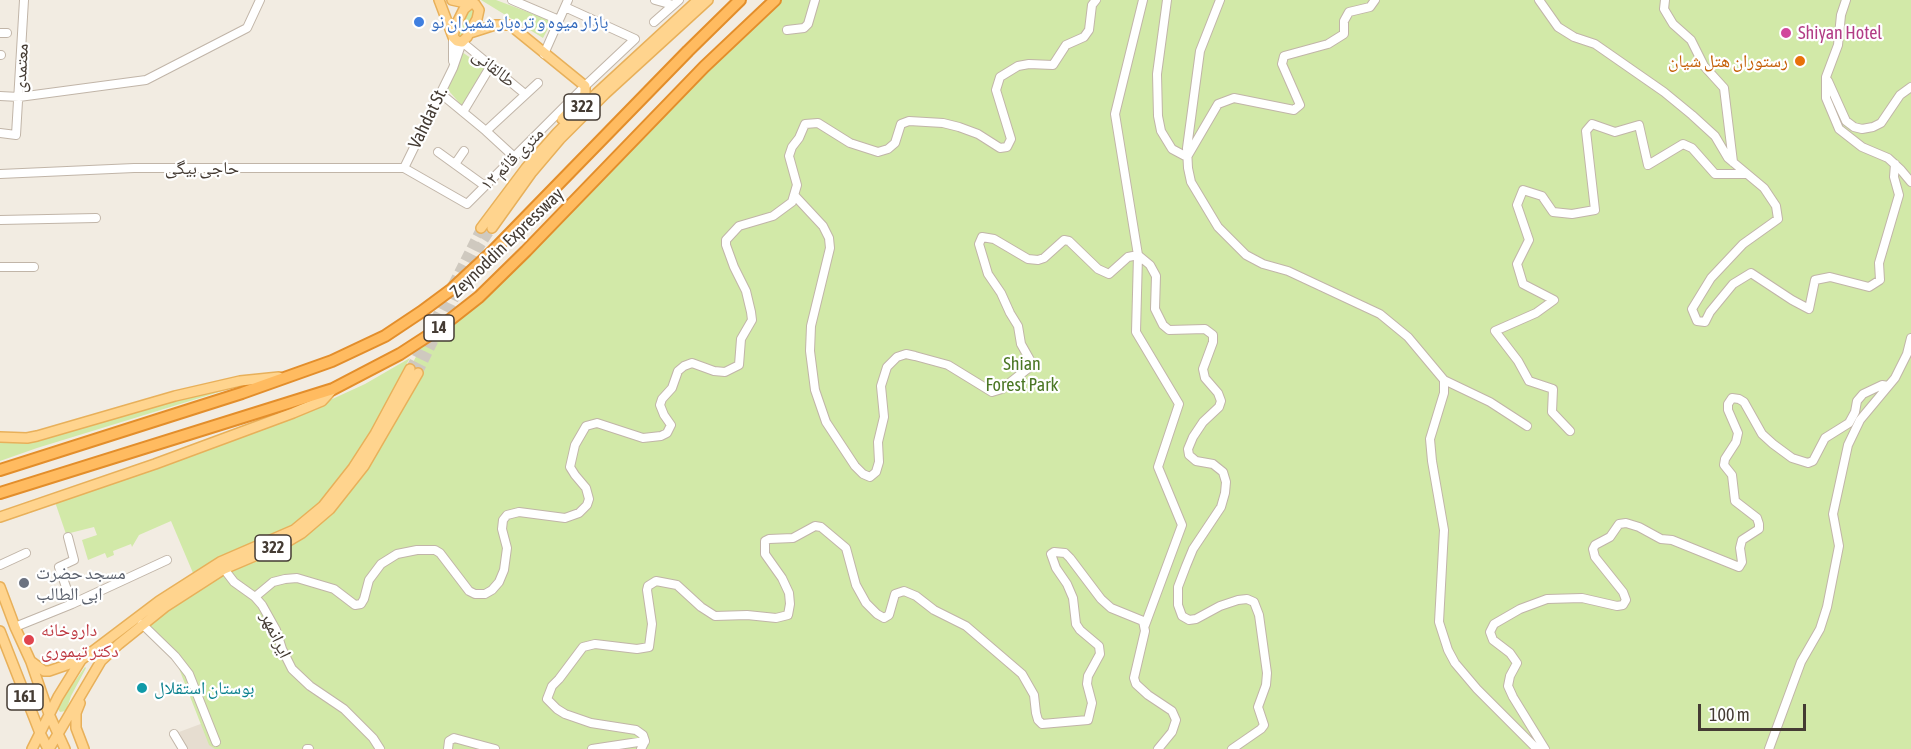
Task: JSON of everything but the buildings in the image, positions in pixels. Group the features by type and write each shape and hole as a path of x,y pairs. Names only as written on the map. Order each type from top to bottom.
{"highway":[{"name":"Zeynoddin Expressway","path":"0,470 242,393 332,361 386,336 452,289 492,252 740,0"},
{"name":"Zeynoddin Expressway","path":"0,493 333,389 400,354 437,330 479,297 704,67 775,0"}],"main road":[{"path":"439,0 453,36 457,41 462,42 470,33 478,10 474,2"},
{"path":"452,0 474,2"},
{"name":"322","path":"481,228 556,133 698,0"},
{"name":"322","path":"492,228 532,172 560,139 605,94 708,0"},
{"path":"453,36 464,9 474,2"},
{"path":"470,33 495,25 510,25 585,86 585,94 549,134 535,158"},
{"name":"322","path":"49,749 101,661 142,624 224,569 285,543 302,533 330,509 364,466 414,371 353,468 323,507 307,521 281,536 220,562 159,601 81,660"},
{"path":"0,436 27,438 37,436 196,391 240,381 284,377"},
{"path":"0,517 155,465 293,413 322,400 333,389"},
{"name":"161","path":"0,587 57,734 65,749"},
{"name":"161","path":"0,631 2,645 49,749"},
{"path":"31,662 44,671 49,671 81,660"},
{"path":"32,749 49,714 81,660"},
{"path":"84,749 78,734 76,713 88,681"}],"street":[{"name":"معتمدی","path":"0,133 16,135 24,0"},
{"path":"0,96 19,98 146,80 247,27 260,0"},
{"path":"512,0 559,20"},
{"path":"656,0 676,3"},
{"path":"787,30 804,28 808,24 815,0"},
{"path":"255,597 273,582 297,578 334,589 355,605 361,604 369,580 381,564 397,554 417,550 435,550 440,553 469,591 475,594 485,594 492,590 499,582 504,570 507,548 502,529 503,520 507,514 519,512 565,518 579,513 587,505 589,499 586,489 574,476 570,467 574,445 586,426 597,423 644,438 661,436 668,433 671,425 660,405 672,387 678,371 692,363 714,371 725,372 739,364 741,339 752,320 752,312 726,240 740,226 773,216 786,208 795,196 796,176 789,156 802,127 811,122 818,123 858,147 878,152 888,149 895,143 901,124 909,121 943,123 978,134 1000,148 1007,147 1011,139 996,90 1000,77 1018,66 1053,65 1066,45 1084,37 1089,30 1092,4 1096,0"},
{"path":"1143,0 1115,114 1138,255 1136,332 1179,404 1158,467 1182,525 1144,625"},
{"path":"1167,0 1157,74 1158,116 1161,131 1172,149 1187,157"},
{"path":"1220,0 1200,51 1187,157 1191,182 1210,217 1226,237 1246,255 1380,314 1408,337 1444,380 1483,399 1527,426"},
{"path":"1187,157 1218,104 1234,98 1294,110 1300,105 1282,64 1284,56 1328,44 1344,34 1344,21 1349,12 1370,7 1375,0"},
{"path":"1539,0 1558,27 1574,37 1595,45 1664,92 1692,115 1715,136 1728,158 1764,188 1776,206 1778,219 1743,244 1711,278 1692,309 1697,321 1705,322 1710,312 1733,284 1750,273 1809,309 1815,280 1830,277 1869,287 1880,280 1879,263 1899,195 1894,177 1895,164"},
{"path":"1665,0 1664,9 1673,24 1692,40 1704,66 1724,88 1733,162"},
{"path":"1846,0 1841,15 1838,45 1826,77 1826,98 1839,129 1862,147 1888,158 1911,182"},
{"path":"544,54 567,3"},
{"name":"۱۲ متری قائم","path":"404,168 467,204 635,39 567,3"},
{"path":"654,22 676,3"},
{"name":"Vahdat St.","path":"453,36 453,68"},
{"name":"Vahdat St.","path":"404,168 453,68 462,42"},
{"name":"طالقانی","path":"462,42 525,94"},
{"path":"463,112 490,67"},
{"path":"1826,77 1846,121 1862,129 1873,128 1881,123 1900,95 1911,87"},
{"path":"486,131 538,83"},
{"path":"440,93 511,154"},
{"path":"1570,431 1552,412 1553,389 1530,381 1495,331 1536,313 1554,300 1523,284 1517,264 1529,240 1517,205 1523,190 1542,196 1553,212 1572,214 1595,210 1586,131 1592,124 1615,132 1639,125 1648,165 1683,144 1692,148 1715,174 1746,174"},
{"path":"455,164 464,151"},
{"path":"438,152 485,186"},
{"name":"حاجی بیگی","path":"0,174 134,168 404,168"},
{"path":"795,196 823,226 829,238 830,248 811,326 810,351 816,390 826,422 855,466 870,477 876,472 879,462 878,442 884,417 881,386 887,367 897,357 906,354 948,365 992,392 1002,389 1031,366 1021,344 1018,326 988,274 979,244 980,239 987,237 994,239 1028,259 1038,260 1044,258 1064,240 1069,241 1103,272 1110,274 1128,257 1138,255"},
{"path":"0,220 96,218"},
{"path":"1138,255 1150,265 1156,276 1155,309 1163,325 1169,330 1205,329 1213,335 1213,342 1203,369 1205,378 1218,393 1221,401 1219,407 1203,422 1188,449 1189,455 1196,461 1213,464 1223,472 1226,482 1225,493 1221,507 1193,549 1178,587 1178,605 1182,616 1189,620 1196,619 1229,603 1247,599 1254,602 1259,615 1267,673 1266,685 1258,706 1264,725 1262,729 1232,749"},
{"path":"0,267 34,267"},
{"path":"1769,749 1801,662 1820,629 1827,607 1839,546 1833,514 1848,445 1860,420 1895,378 1907,354 1911,338"},
{"path":"1444,380 1444,393 1430,439 1444,530 1439,622 1455,663 1477,689 1515,724 1537,749"},
{"path":"1545,749 1508,686 1517,663 1510,653 1493,640 1490,632 1494,624 1520,609 1547,599 1582,598 1617,606 1623,605 1626,600 1623,592 1595,557 1593,549 1595,545 1610,537 1619,524 1626,523 1639,527 1661,539 1672,540 1739,567 1742,562 1740,548 1742,540 1760,529 1757,518 1735,501 1732,476 1724,465 1738,433 1728,410 1728,404 1732,398 1744,402 1762,434 1773,444 1792,458 1808,463 1813,460 1825,438 1849,423 1855,412 1857,401 1863,394 1882,386 1888,386"},
{"path":"641,749 645,741 643,735 636,730 591,723 565,714 547,699 548,691 583,647 594,644 637,649 649,647 652,624 647,590 648,586 656,581 677,585 715,616 747,615 776,618 788,615 789,593 782,578 765,554 765,541 793,538 815,526 821,527 846,548 856,585 866,603 877,614 884,618 889,615 895,594 904,591 966,626 1022,674 1034,695 1038,720 1042,724 1088,720 1092,703 1087,684 1088,676 1100,654 1100,646 1076,624 1073,598 1051,554 1054,552 1065,554 1111,608 1143,621 1145,631 1134,678 1136,684 1148,696 1172,711 1176,720 1172,732 1158,749"},
{"path":"68,537 74,560 59,567 72,604"},
{"path":"0,565 26,553"},
{"path":"15,627 72,604 167,560"},
{"name":"ایرانمهر","path":"224,569 234,582 255,597 270,618 292,669 310,686 344,709 374,738 381,749"},
{"path":"142,624 175,656 189,674 216,742"},
{"path":"174,734 183,749"},
{"path":"448,749 449,741 454,738 495,749"},
{"path":"592,749 645,741"}],"shaded area":[{"path":"206,722 216,749 187,749 179,732"}],"green space":[{"path":"481,0 496,0 552,21 543,38"},
{"name":"Shian Forest Park","path":"773,0 1911,0 1911,749 215,749 209,745 178,666 168,650 133,620 297,524 229,553 193,573 171,521 139,535 132,547 131,544 113,551 114,555 107,558 105,553 88,560 82,540 97,535 94,527 66,534 55,502 315,407 365,384 410,358 406,365 410,368 428,334 468,304"},
{"path":"468,8 475,9 475,19 461,37 456,33"},
{"path":"462,52 485,68 462,106 449,91 448,86"},
{"path":"242,385 0,461 0,439 9,440"},
{"path":"85,667 66,711 60,712 58,709 63,698"}],"tunnel":[{"path":"410,369 481,228"},
{"path":"418,373 481,245 492,228"}],"place":[{"name":"بازار میوه و تره‌بار شمیران نو","path":"419,22"},
{"name":"Shiyan Hotel","path":"1786,33"},
{"name":"رستوران هتل شیان","path":"1800,61"},
{"name":"مسجد حضرت ابی الطالب","path":"24,583"},
{"name":"داروخانه دکتر تیموری","path":"29,640"},
{"name":"بوستان استقلال","path":"142,688"}]}
